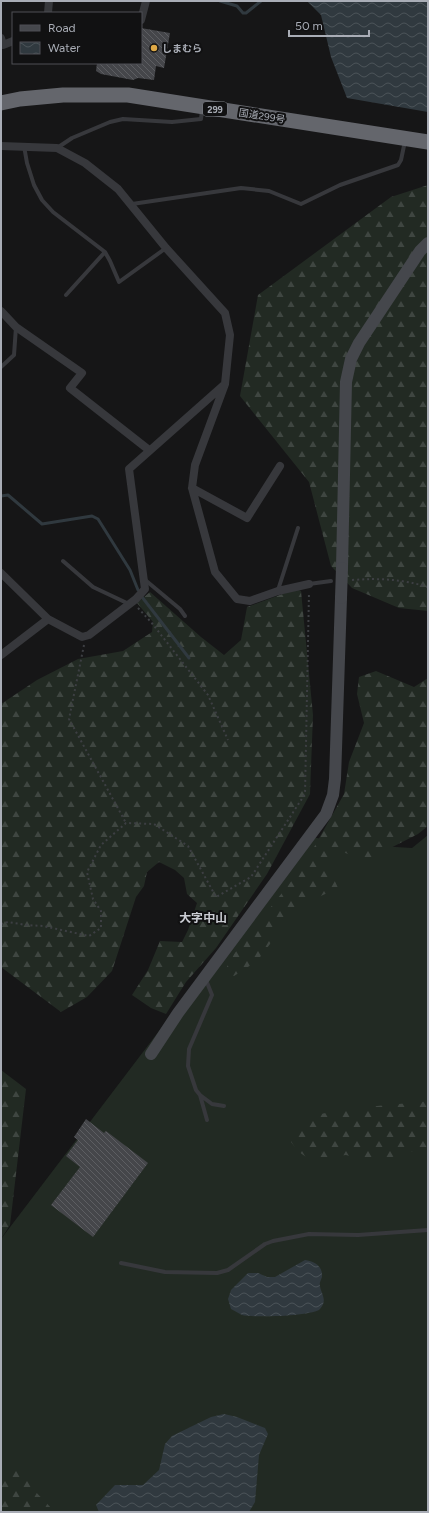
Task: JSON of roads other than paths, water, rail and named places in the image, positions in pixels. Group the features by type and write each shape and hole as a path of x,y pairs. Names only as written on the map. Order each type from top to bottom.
{"highway":[{"name":"国道299号","path":"1,103 20,99 63,95 128,95 428,142"}],"street":[{"path":"48,12 49,1"},
{"path":"142,16 146,1"},
{"path":"1,38 3,45 12,41"},
{"path":"1,146 57,148 85,163 118,189 132,204 166,248 225,313 230,334 226,384 195,465 192,488 215,572 237,599 250,601 278,591 309,584"},
{"path":"152,1054 178,1013 204,977 326,814 335,779 346,382 351,359 358,343 420,251 428,243"},
{"path":"1,312 16,327 82,373 70,388 149,450"},
{"path":"1,573 48,619 82,637 90,635 130,603 145,589 142,578 129,470 149,450 226,384"},
{"path":"192,488 247,518 280,466"},
{"path":"1,655 48,619"}],"lane":[{"path":"57,148 72,138 110,122 123,119 172,122 200,119 203,107"},
{"path":"132,204 241,188 269,191 296,203 307,202 340,185 398,165 401,160 405,139"},
{"path":"24,146 29,170 42,200 53,212 105,252 119,282 166,248"},
{"path":"66,295 105,252"},
{"path":"1,367 14,355 16,327"},
{"path":"278,591 298,528"},
{"path":"62,562 89,584 130,603"},
{"path":"142,578 180,609 185,616"},
{"path":"309,584 332,581"},
{"path":"204,977 212,995 189,1050 188,1066 196,1090 200,1095 212,1104 224,1106"},
{"path":"200,1095 207,1120"},
{"path":"121,1263 172,1272 217,1273 228,1270 273,1240 309,1234 358,1235 428,1230"}],"water":[{"path":"307,1 428,1 428,112 347,98 331,57 321,15"},
{"path":"305,1260 315,1263 322,1273 320,1285 324,1303 320,1309 296,1315 248,1316 242,1315 231,1309 228,1299 231,1290 248,1273 258,1273 267,1277 275,1277"},
{"path":"224,1414 237,1417 265,1428 268,1434 259,1455 255,1502 249,1512 99,1512 96,1505 115,1485 143,1485 159,1470 165,1444 172,1436 211,1417"}],"waterway":[{"path":"220,1 237,6 243,13 246,13 261,1"},
{"path":"1,496 8,495 42,524 92,516 98,519 130,570 138,590"},
{"path":"142,597 189,658"}],"place":[{"name":"しまむら","path":"154,48"}],"district":[{"name":"大字中山","path":"203,918"}]}
